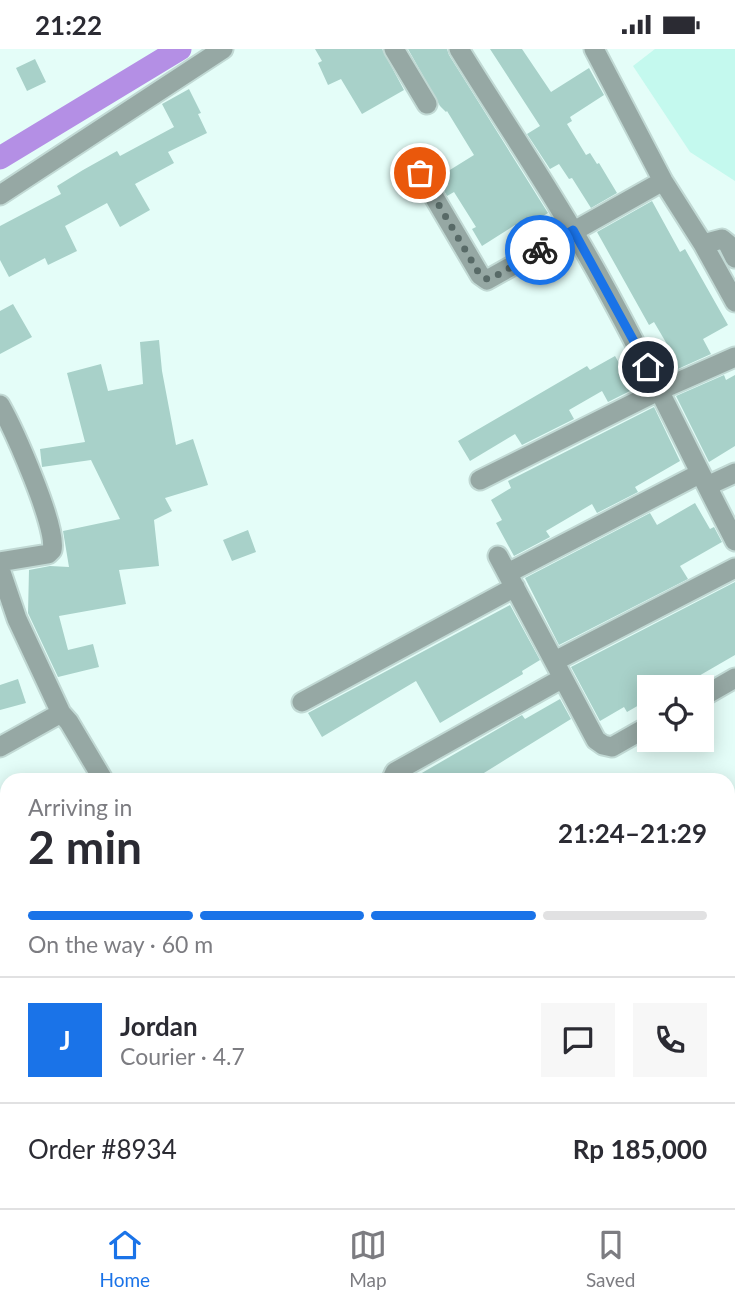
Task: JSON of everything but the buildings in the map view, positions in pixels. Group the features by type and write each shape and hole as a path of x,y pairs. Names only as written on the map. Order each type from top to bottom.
{"street":[{"path":"0,195 223,49"},
{"path":"394,49 427,104"},
{"path":"459,49 573,230 660,390 735,541"},
{"path":"594,49 663,181 703,244 735,302"},
{"path":"420,173 480,275 487,279 663,181"},
{"path":"703,244 722,239 735,258"},
{"path":"480,480 660,390 735,357"},
{"path":"0,405 47,512 54,542 48,554 0,562"},
{"path":"302,702 507,572 703,480 735,473"},
{"path":"395,773 559,669 735,568"},
{"path":"0,569 17,619 61,713 99,773"},
{"path":"507,572 596,740 612,747 637,733"},
{"path":"714,690 735,678"},
{"path":"0,747 61,713"}],"shaded area":[{"path":"655,49 735,49 735,181 690,152 633,66"}],"waterway":[{"path":"0,158 180,49"}],"way so far":[{"path":"420,173 480,275 487,279 494,277 540,250"}],"route":[{"path":"540,250 573,230 648,367"}]}
